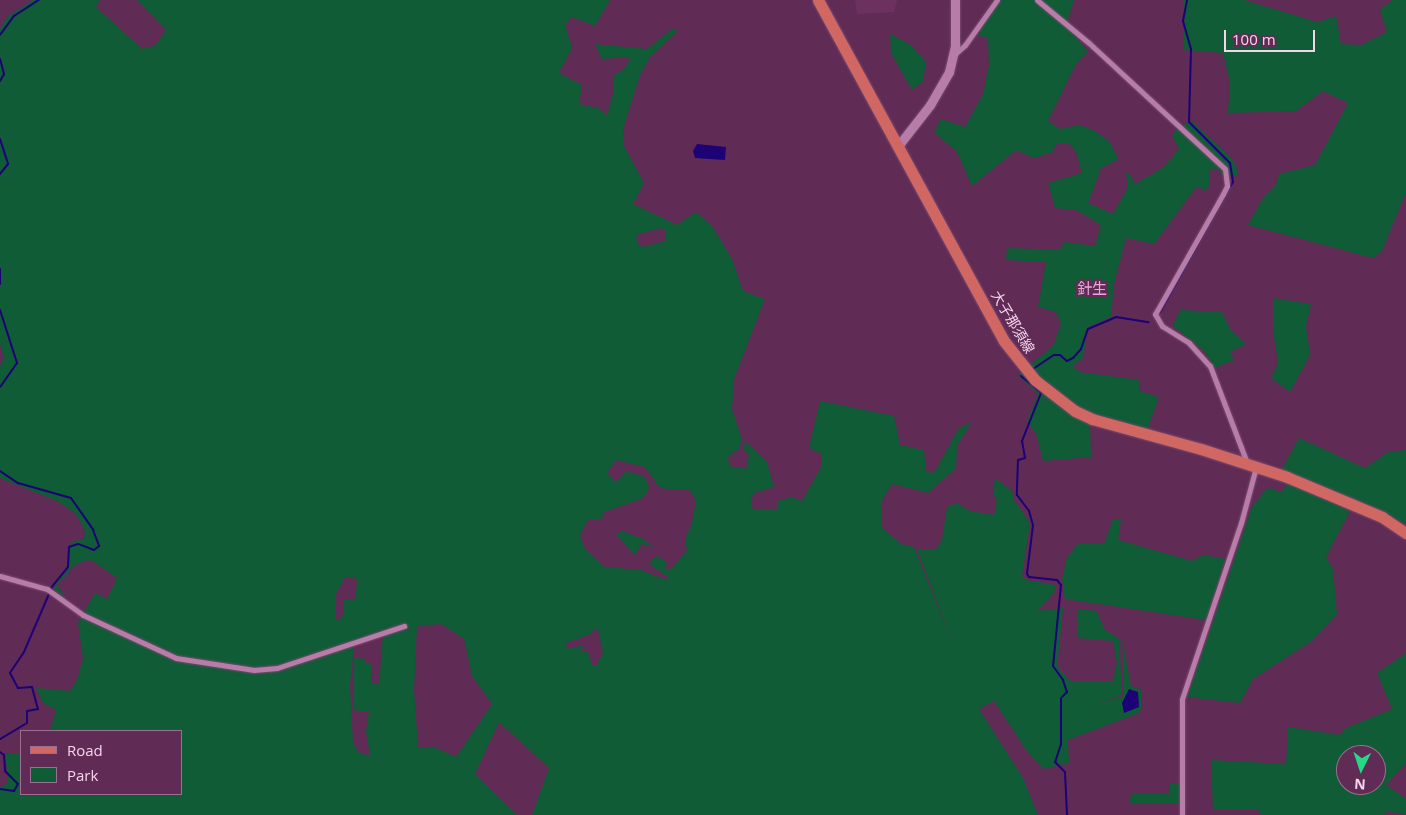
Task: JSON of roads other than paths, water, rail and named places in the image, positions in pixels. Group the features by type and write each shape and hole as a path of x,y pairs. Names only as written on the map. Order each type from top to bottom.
{"main road":[{"name":"大子那須線","path":"818,0 1004,341 1035,380 1075,411 1092,419 1252,466 1356,506 1406,533"}],"street":[{"path":"898,146 908,136 945,81 954,55 955,0"},
{"path":"954,55 965,45 997,0"},
{"path":"1037,0 1095,48 1225,170 1227,186 1154,314 1162,326 1189,342 1210,366 1252,466 1241,523 1182,699 1182,815"},
{"path":"0,576 47,589 83,615 176,658 254,670 277,668 404,626"}],"waterway":[{"path":"0,35 14,16 39,0"},
{"path":"1160,313 1233,182 1230,163 1189,122 1191,49 1183,21 1187,0"},
{"path":"0,59 4,74 0,81"},
{"path":"0,139 8,164 0,174"},
{"path":"0,269 0,284"},
{"path":"0,310 17,363 0,387"},
{"path":"1033,369 1054,355 1060,355 1067,361 1073,358 1081,349 1088,329 1116,317 1149,322"},
{"path":"1021,376 1041,393 1022,441 1025,458 1018,460 1017,495 1029,511 1033,525 1027,574 1029,577 1057,580 1061,585 1053,666 1063,680 1067,692 1061,698 1061,744 1055,762 1065,772 1067,815"},
{"path":"0,471 18,483 71,498 93,530 99,546 94,550 78,544 69,547 68,567 52,587 24,652 10,673 18,688 32,687 38,709 27,711 27,723 0,739"},
{"path":"0,752 4,755 5,771 18,784 14,791 0,789"}],"district":[{"name":"針生","path":"1092,289"}]}
